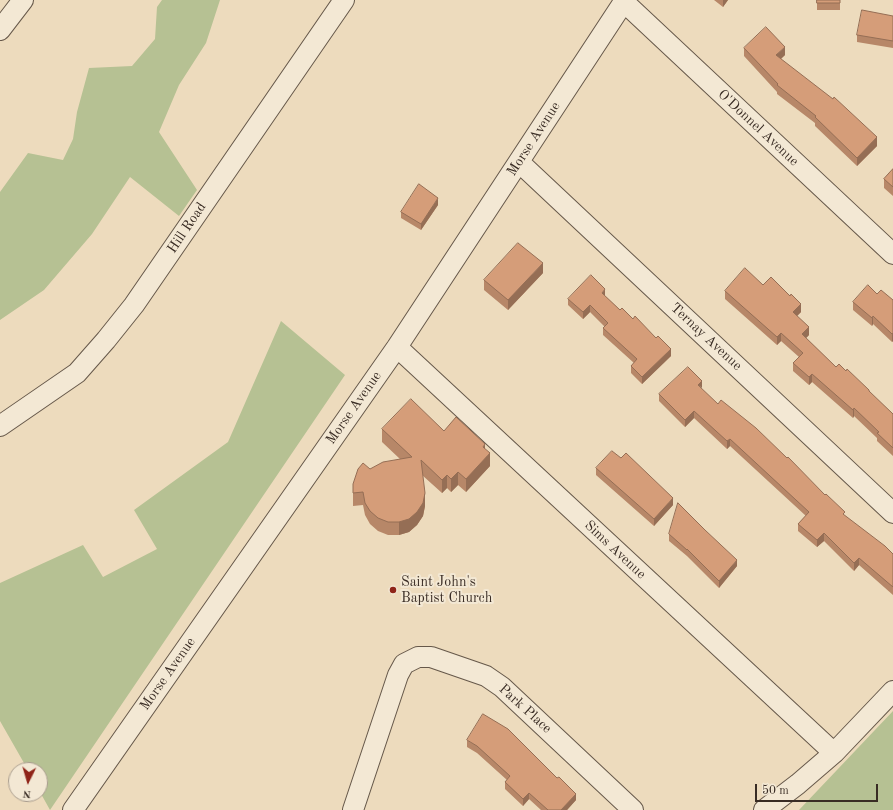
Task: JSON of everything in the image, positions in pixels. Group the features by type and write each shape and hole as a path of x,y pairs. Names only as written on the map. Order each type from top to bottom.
{"street":[{"path":"0,30 24,0"},
{"name":"Hill Road","path":"0,426 77,373 106,340 134,304 344,0"},
{"name":"Morse Avenue","path":"73,810 397,347 624,1"},
{"name":"O'Donnel Avenue","path":"624,1 893,254"},
{"name":"Ternay Avenue","path":"519,162 893,513"},
{"name":"Sims Avenue","path":"397,347 834,753"},
{"name":"Park Place","path":"353,810 398,676 404,664 418,657 431,657 486,676 502,686 633,810"},
{"path":"764,810 798,784 834,753 893,691"}],"green space":[{"path":"162,0 220,0 206,43 179,85 159,132 197,190 179,216 130,177 92,234 44,290 0,320 0,192 28,153 63,160 73,139 77,112 89,68 132,66 155,39 157,7"},
{"path":"281,321 345,375 50,810 46,802 48,802 48,762 23,762 0,721 0,583 83,545 103,577 157,549 134,510 228,442"},
{"path":"893,711 893,810 799,810"}],"building":[{"path":"817,0 840,0 840,3 817,3"},
{"path":"862,10 893,16 893,41 857,35"},
{"path":"766,27 785,47 776,55 833,99 834,97 877,137 857,158 815,117 816,116 777,85 778,84 744,48"},
{"path":"893,169 893,187 884,179"},
{"path":"419,184 438,198 421,224 401,212"},
{"path":"518,243 543,263 508,300 484,280"},
{"path":"745,268 763,285 771,277 790,296 791,294 801,304 793,312 809,327 802,334 836,367 839,364 846,371 847,369 893,414 893,448 854,408 853,410 812,374 809,377 793,363 803,353 781,333 777,337 725,291"},
{"path":"591,275 605,289 602,293 620,310 622,308 633,319 635,316 656,338 658,336 671,349 642,377 631,366 637,359 603,328 608,323 590,305 583,312 568,299"},
{"path":"868,285 877,294 881,290 893,300 892,334 873,316 872,318 853,302"},
{"path":"688,367 702,381 698,385 718,404 721,400 756,428 787,458 788,457 825,495 826,494 845,512 843,514 885,546 893,554 893,587 859,558 854,563 824,533 817,540 798,524 809,512 730,439 727,441 694,411 685,420 659,394"},
{"path":"411,399 444,431 456,417 485,444 483,447 490,453 466,479 458,472 451,479 447,475 442,480 421,460 425,493 423,503 417,512 409,519 399,522 388,522 378,518 370,511 365,503 363,492 353,493 353,484 358,469 363,463 370,469 383,462 412,457 382,429"},
{"path":"612,451 621,458 626,453 673,498 654,519 596,468"},
{"path":"678,503 737,560 719,581 687,549 669,534"},
{"path":"483,714 508,729 557,778 559,777 576,794 561,810 548,810 529,793 523,799 505,782 510,776 477,746 467,740"}],"place":[{"name":"Saint John's Baptist Church","path":"393,590"}]}
